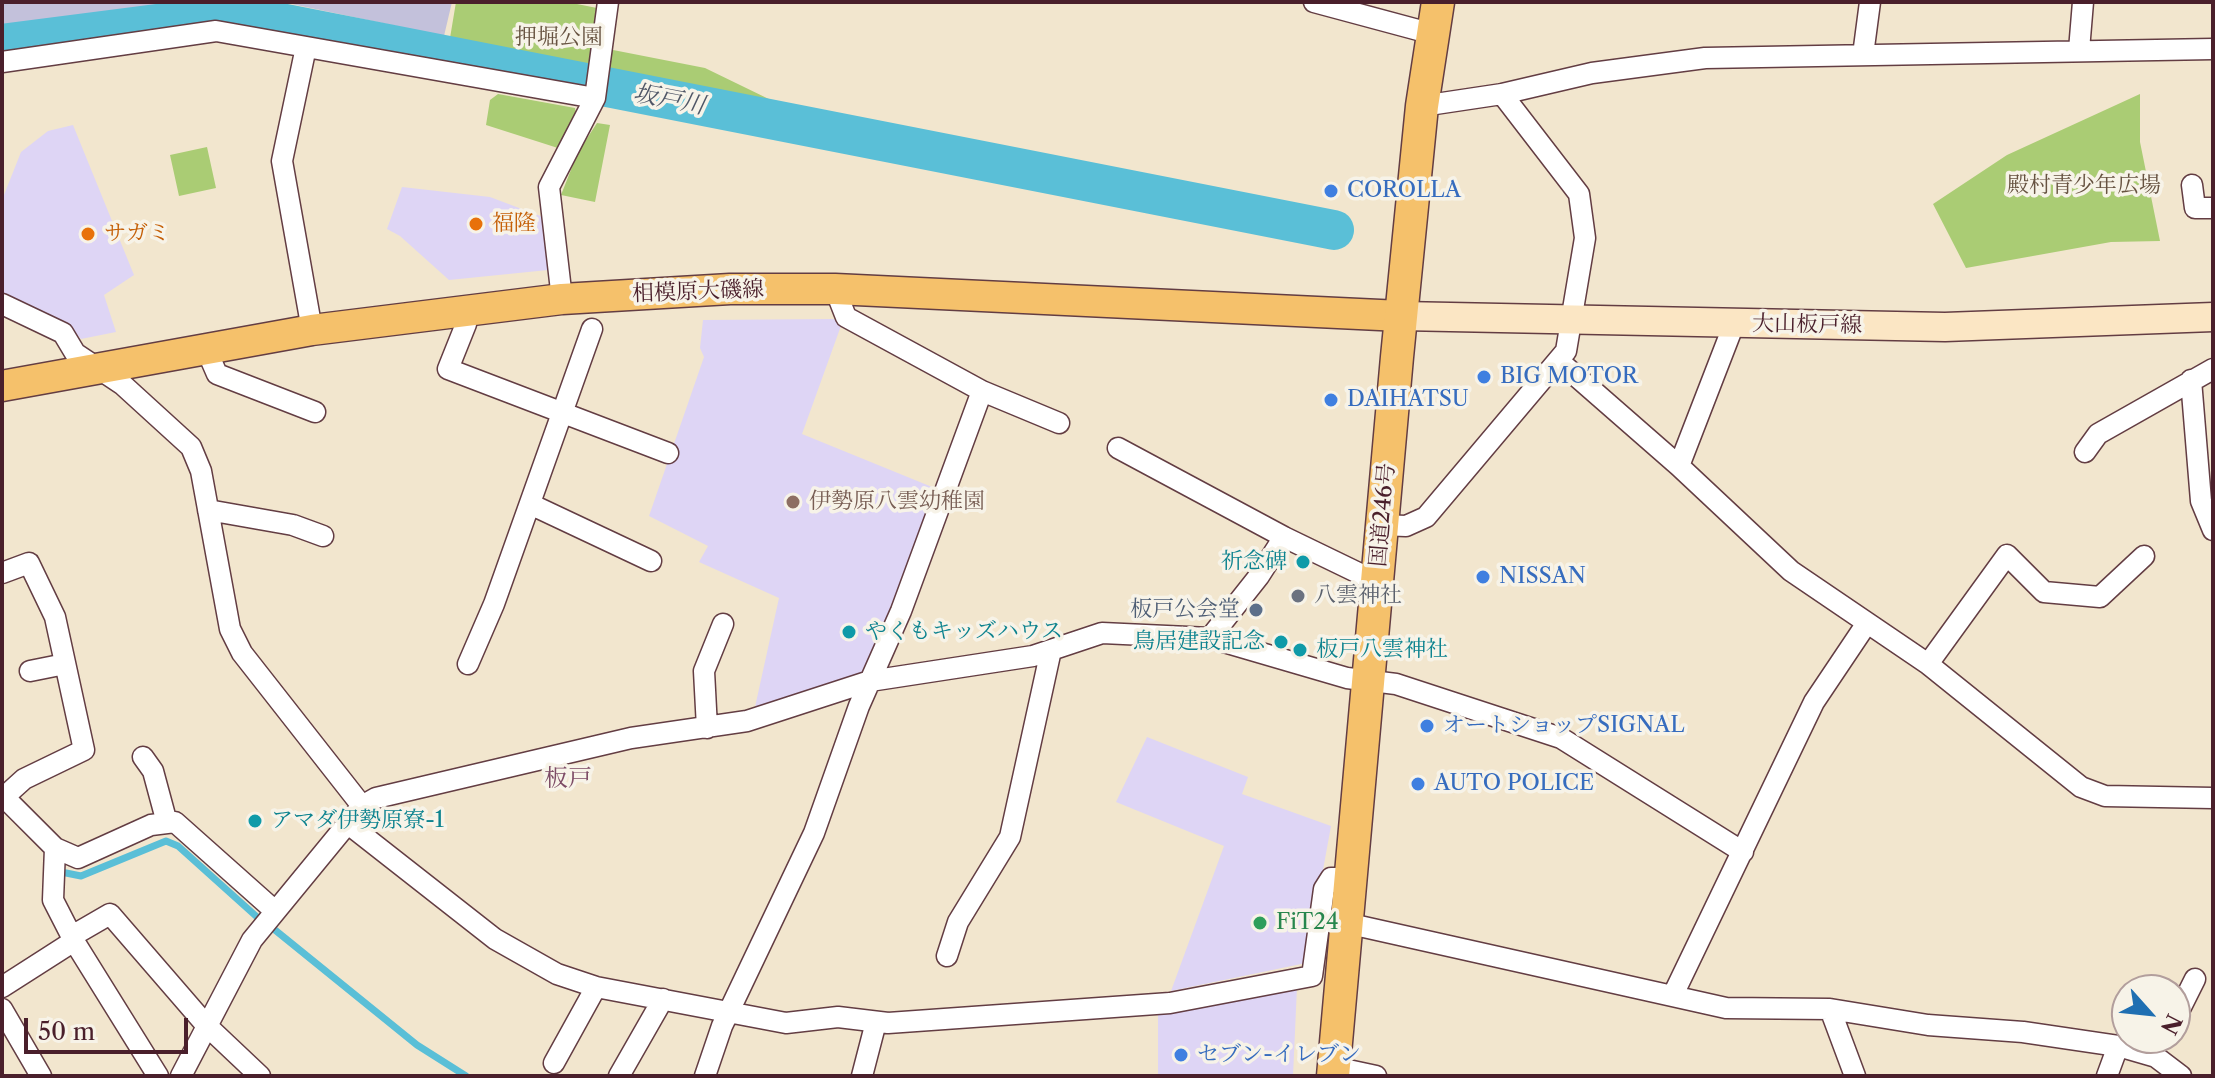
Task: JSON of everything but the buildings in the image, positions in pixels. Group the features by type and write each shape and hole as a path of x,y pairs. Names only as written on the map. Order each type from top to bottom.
{"highway":[{"name":"国道246号","path":"1334,1071 1366,681 1401,316 1422,106 1438,2"}],"main road":[{"name":"相模原大磯線","path":"2,386 312,330 562,299 730,289 835,289 1401,316"},
{"name":"大山板戸線","path":"1401,316 1572,317 1734,324 1945,327 2213,317"}],"street":[{"path":"562,299 549,187 595,98 608,2"},
{"path":"1314,2 1433,34"},
{"path":"1863,55 1870,2"},
{"path":"2079,50 2083,2"},
{"path":"2,62 216,31 595,98"},
{"path":"306,47 282,161 312,330"},
{"path":"1422,106 1502,94 1592,73 1705,58 2213,49"},
{"path":"1381,525 1406,526 1426,517 1560,362 1566,351 1585,238 1579,194 1502,94"},
{"path":"2192,185 2201,213"},
{"path":"835,289 846,317 982,391 1059,423"},
{"path":"2,304 63,333 75,353 102,369 191,447 201,471 230,629 242,653 362,806"},
{"path":"461,311 466,324 448,369 668,453"},
{"path":"1679,466 1734,324"},
{"path":"468,664 530,504 592,329"},
{"path":"207,351 217,374 315,412"},
{"path":"1560,362 1679,466 1791,571 1928,664 2081,787 2105,796 2213,798"},
{"path":"2085,452 2098,434 2213,369"},
{"path":"2191,380 2201,501 2213,530"},
{"path":"705,1076 708,1058 728,1012 809,846 870,681 901,611 982,391"},
{"path":"1118,448 1284,537 1377,582"},
{"path":"530,504 651,561"},
{"path":"208,510 293,525 323,536"},
{"path":"1210,638 1259,576 1284,537"},
{"path":"1928,664 2012,548 2044,592 2100,597 2120,569 2144,556"},
{"path":"2,573 38,559 55,617 84,750 24,779 3,796 55,848 78,858 151,825 175,822 275,911"},
{"path":"1673,995 1814,702 1867,623"},
{"path":"707,728 704,671 723,624"},
{"path":"181,1076 236,966 275,911 347,823 362,806 376,798 631,738 747,721 870,681 1051,650 1115,631 1210,638 1325,673 1413,689 1561,738 1743,852"},
{"path":"947,956 958,922 1010,837 1051,650"},
{"path":"30,671 65,664"},
{"path":"143,757 153,771 167,823"},
{"path":"347,823 518,955 557,974 596,987 786,1023 838,1017 876,1022 1170,1003 1312,976 1324,889 1331,878 1350,878"},
{"path":"55,848 53,900 158,1076"},
{"path":"2,987 110,914 206,1025 260,1076"},
{"path":"1346,923 1726,1008 1830,1009 1928,1025 2023,1032 2111,1045"},
{"path":"2191,987 2195,979"},
{"path":"556,1049 596,987"},
{"path":"619,1076 663,999"},
{"path":"2,1009 41,1076"},
{"path":"1830,1009 1855,1076"},
{"path":"862,1076 876,1022"},
{"path":"2107,1076 2115,1054"},
{"path":"2146,1054 2156,1057 2181,1076"},
{"path":"1334,1071 1376,1076"}],"shaded area":[{"path":"2,2 198,2 2,28"},
{"path":"282,2 452,2 444,36"},
{"path":"73,125 134,275 104,295 116,332 81,339 72,329 2,293 2,200 21,152 48,131"},
{"path":"402,187 490,197 543,217 548,270 449,280 400,236 387,229"},
{"name":"伊勢原八雲幼稚園","path":"833,319 842,323 802,434 937,489 864,674 755,707 779,598 699,562 708,546 649,516 704,357 700,348 703,320"},
{"path":"1147,737 1248,777 1242,794 1331,826 1306,963 1171,991 1224,846 1116,802"},
{"path":"1297,987 1293,1076 1158,1076 1158,1012"}],"green space":[{"path":"220,2 270,2 447,40 445,54 234,12 2,45 2,34"},
{"name":"押堀公園","path":"456,2 567,2 602,9 589,82 448,50"},
{"path":"608,49 705,68 812,120 603,85"},
{"path":"498,94 575,108 578,122 561,149 486,125 490,100"},
{"name":"殿村青少年広場","path":"2140,94 2140,142 2160,241 2111,242 1966,268 1933,204 2007,155"},
{"path":"597,123 610,125 595,202 561,195 578,152"},
{"path":"207,147 216,188 179,196 170,155"}],"waterway":[{"name":"坂戸川","path":"2,44 235,14 1334,230"},
{"path":"61,872 81,876 166,841 178,846 257,917"},
{"path":"275,930 417,1045 466,1076"}],"place":[{"name":"COROLLA","path":"1331,191"},
{"name":"福隆","path":"476,224"},
{"name":"サガミ","path":"88,234"},
{"name":"BIG MOTOR","path":"1484,377"},
{"name":"DAIHATSU","path":"1331,400"},
{"name":"伊勢原八雲幼稚園","path":"793,502"},
{"name":"祈念碑","path":"1303,562"},
{"name":"NISSAN","path":"1483,577"},
{"name":"八雲神社","path":"1298,596"},
{"name":"板戸公会堂","path":"1256,610"},
{"name":"やくもキッズハウス","path":"849,632"},
{"name":"鳥居建設記念","path":"1281,642"},
{"name":"板戸八雲神社","path":"1300,650"},
{"name":"オートショップSIGNAL","path":"1427,726"},
{"name":"AUTO POLICE","path":"1418,784"},
{"name":"アマダ伊勢原寮-1","path":"255,821"},
{"name":"FiT24","path":"1260,923"},
{"name":"セブン-イレブン","path":"1181,1055"}],"district":[{"name":"板戸","path":"568,779"}]}
